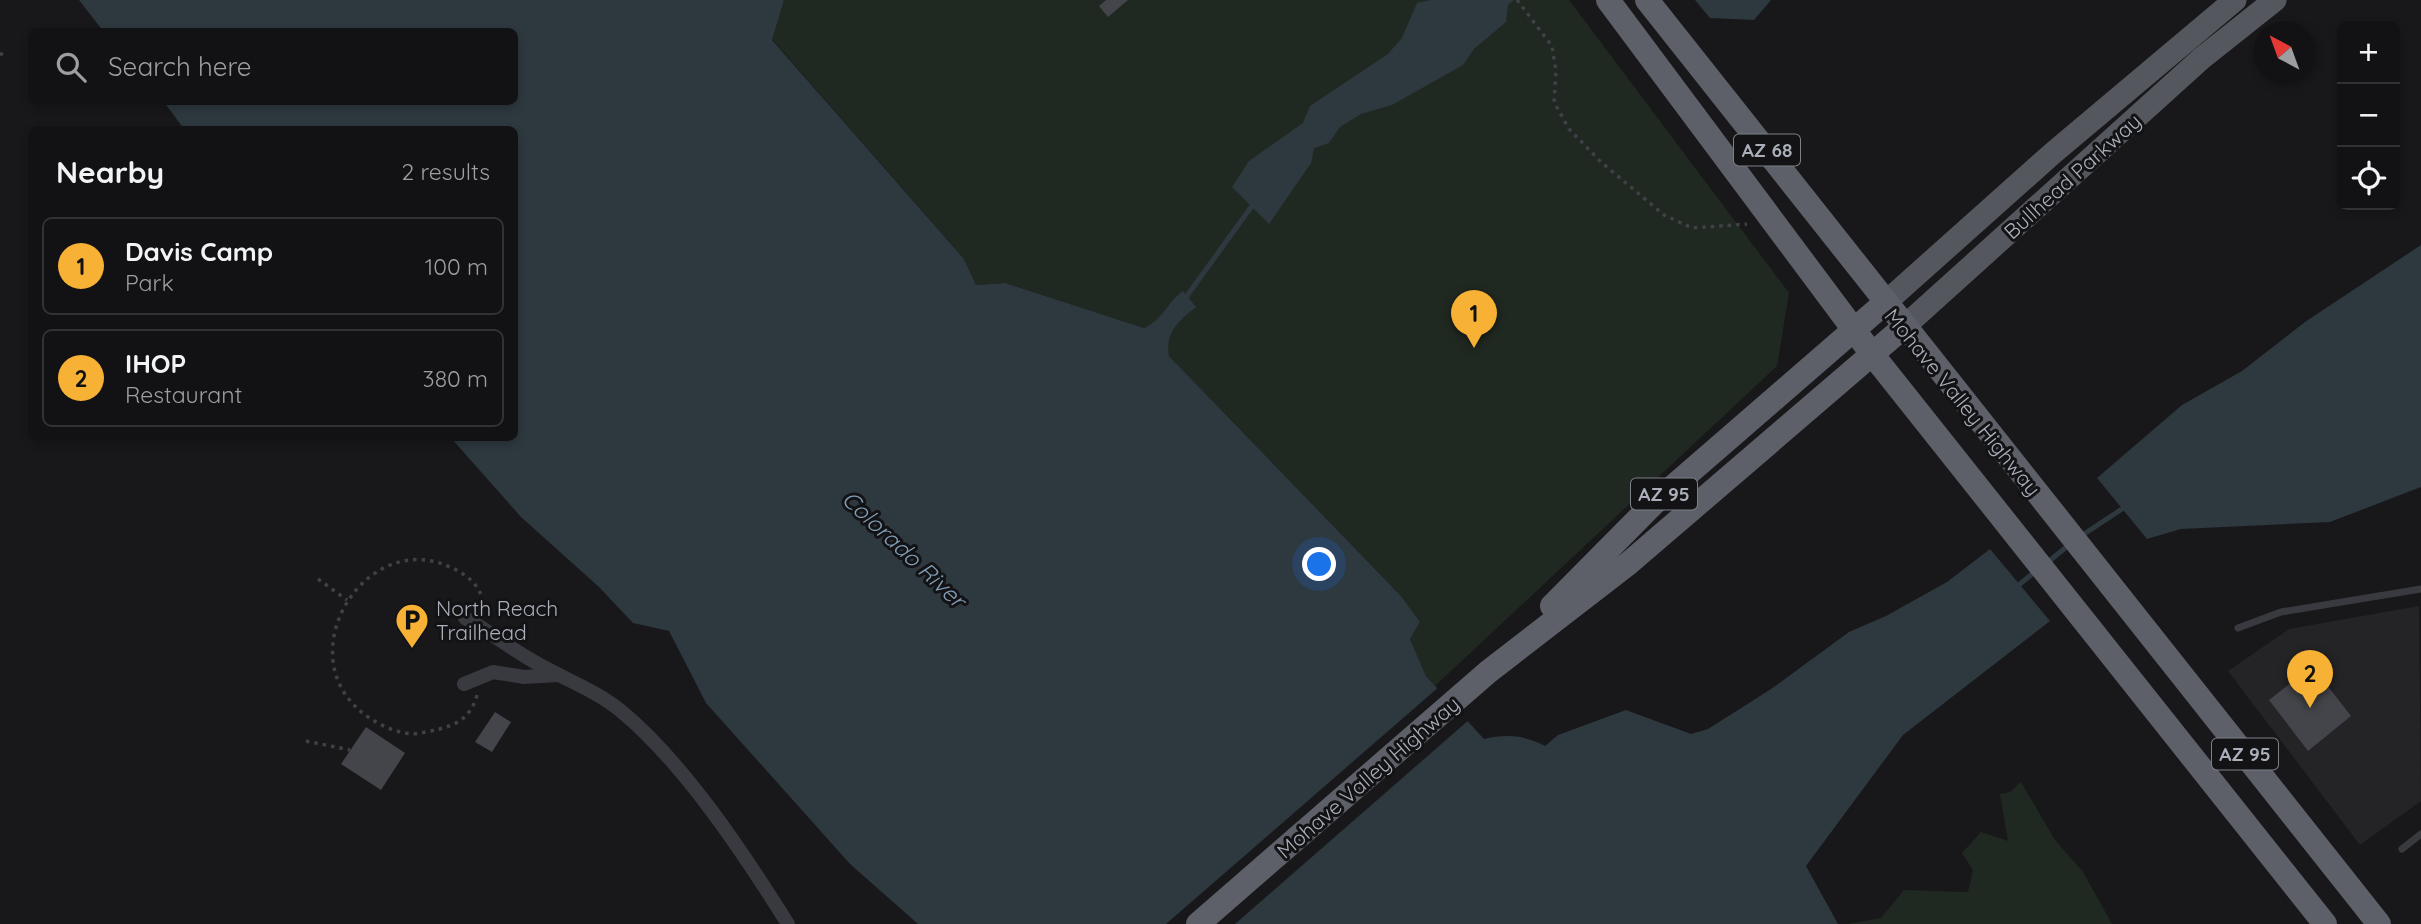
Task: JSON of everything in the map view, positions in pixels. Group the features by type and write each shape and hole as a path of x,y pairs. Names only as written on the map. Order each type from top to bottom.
{"highway":[{"name":"AZ 68","path":"1608,0 1872,354"},
{"name":"AZ 68","path":"1647,0 1886,302"},
{"name":"Mohave Valley Highway","path":"1488,672 1653,504 1886,302 2108,586 2287,804 2379,924"},
{"name":"Bullhead Parkway","path":"1872,354 1905,326"},
{"name":"Mohave Valley Highway","path":"1198,924 1488,672 1629,563 1872,354 2325,924"}],"main road":[{"name":"Bullhead Parkway","path":"1886,302 2062,144 2235,0"},
{"name":"Bullhead Parkway","path":"1905,326 2202,58 2275,0"}],"street":[{"path":"466,618 527,658 601,696 637,725 697,793 751,865 788,924"},
{"path":"464,684 485,673 524,677 559,675"}],"lane":[{"path":"2238,628 2281,612 2421,589"},
{"path":"2402,849 2421,834"}],"path":[{"path":"1517,0 1552,46 1556,71 1554,102 1569,129 1601,162 1664,215 1692,228 1747,224"},
{"path":"0,53 5,57"},
{"path":"485,673 476,700 463,721 450,727 412,735 367,716 345,695 333,662 333,636 347,600 369,576 384,567 403,562 440,562 476,583 481,592 488,630"},
{"path":"318,579 347,600"},
{"path":"306,741 350,750"}],"shaded area":[{"path":"784,0 1569,0 1789,293 1777,366 1435,686 1426,676 1410,639 1420,622 1401,596 1169,356 1161,316 1157,323 1144,328 1005,283 976,285 964,259 772,39"},
{"path":"2419,606 2421,801 2360,845 2228,671 2289,629"},
{"path":"2021,782 2055,840 2083,872 2112,924 1848,924 1881,918 1904,890 1968,892 1973,870 1962,853 1981,832 2008,841 2000,794 2010,792"}],"water":[{"name":"Colorado River","path":"79,0 784,0 772,40 964,259 976,285 1005,283 1144,328 1156,320 1183,291 1196,307 1174,328 1169,341 1169,356 1401,596 1420,622 1410,639 1426,676 1484,739 1515,736 1545,746 1558,735 1626,710 1691,734 1708,729 1771,689 1849,632 1886,616 1947,582 1990,549 2050,621 1903,735 1806,866 1838,924 918,924 850,864 706,703 669,631 633,623 599,587 521,517 454,441 518,441 518,126 182,126 166,105 518,105 518,28 101,28"},
{"path":"1431,0 1514,0 1508,5 1506,22 1474,49 1463,65 1392,105 1361,114 1340,127 1329,143 1314,148 1311,163 1269,224 1232,187 1249,161 1303,123 1310,106 1388,54 1402,38 1417,3"},
{"path":"1695,0 1771,0 1754,20 1710,18"},
{"path":"2421,245 2421,487 2330,522 2181,529 2147,539 2097,478 2182,405 2242,371 2305,322"}],"pier":[{"path":"1440,686 1470,719 1235,924 1166,924"}],"building":[{"path":"1106,0 1128,0 1108,17 1099,6"},
{"path":"2312,666 2351,716 2308,751 2269,700"},
{"path":"495,712 511,722 492,752 475,742"},
{"path":"366,727 405,753 381,790 341,764"}],"waterway":[{"path":"1184,300 1254,203"},
{"path":"2081,536 2128,505"},
{"path":"2048,562 2070,544"},
{"path":"2015,588 2037,570"}],"place":[{"name":"Davis Camp","path":"1474,348"},
{"name":"North Reach Trailhead","path":"412,650"},
{"name":"IHOP","path":"2310,708"}]}
